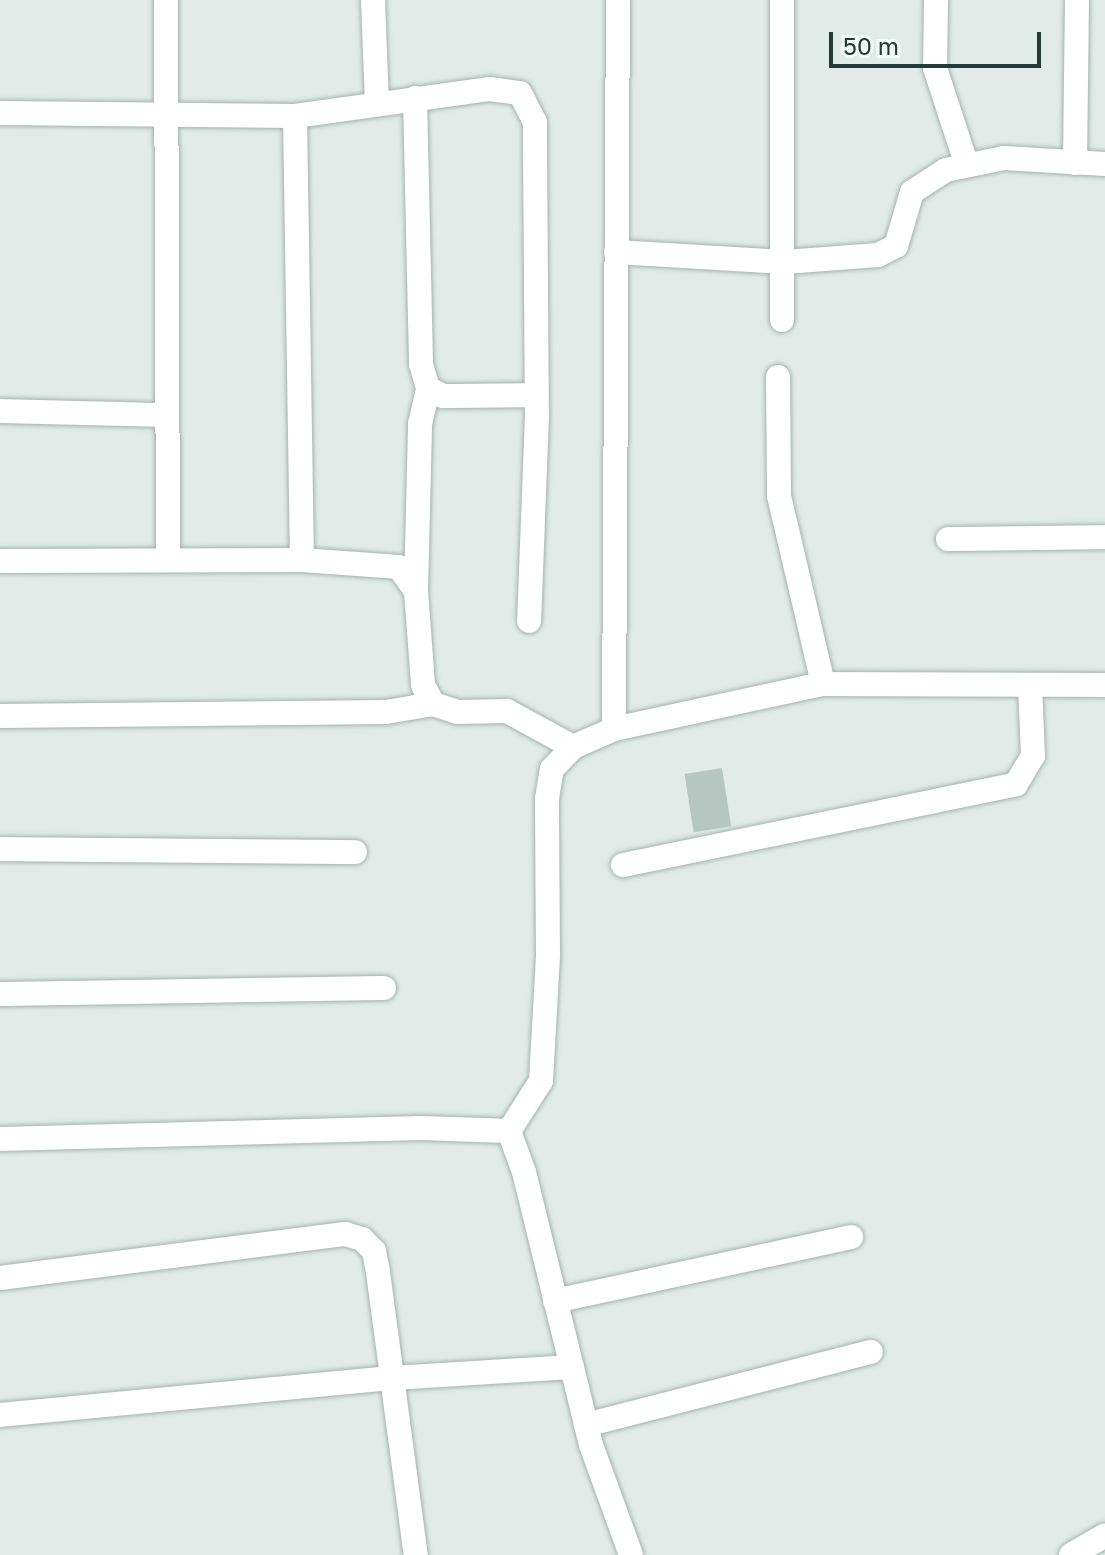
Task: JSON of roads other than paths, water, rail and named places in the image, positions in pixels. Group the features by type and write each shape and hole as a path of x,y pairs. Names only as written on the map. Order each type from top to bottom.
{"street":[{"path":"166,0 168,559"},
{"path":"373,0 377,103"},
{"path":"614,729 618,0"},
{"path":"782,0 785,262 782,320"},
{"path":"936,0 937,79 966,163"},
{"path":"1075,163 1077,0"},
{"path":"0,113 295,116 490,89 520,93 529,104 535,133 536,395 529,621"},
{"path":"415,98 421,364 428,388 420,424 416,591 423,685 433,704"},
{"path":"295,116 302,560"},
{"path":"616,252 785,262 889,252 900,238 912,192 966,163 1004,158 1105,164"},
{"path":"778,377 779,496 823,684"},
{"path":"428,388 443,396 536,395"},
{"path":"0,411 167,415"},
{"path":"948,539 1105,537"},
{"path":"0,561 302,560 399,567 416,591"},
{"path":"509,1131 541,1081 548,954 547,799 552,769 573,747 614,729 823,684 1105,685"},
{"path":"623,865 1016,784 1033,756 1030,685"},
{"path":"0,716 386,712 433,704 458,712 507,711 573,747"},
{"path":"0,849 355,852"},
{"path":"0,994 384,988"},
{"path":"0,1139 420,1128 509,1131"},
{"path":"509,1131 524,1172 586,1425 631,1555"},
{"path":"0,1278 345,1234 362,1239 374,1251 416,1555"},
{"path":"555,1301 851,1237"},
{"path":"586,1425 871,1352"},
{"path":"0,1415 392,1378 572,1367"},
{"path":"1071,1555 1105,1535"}]}
